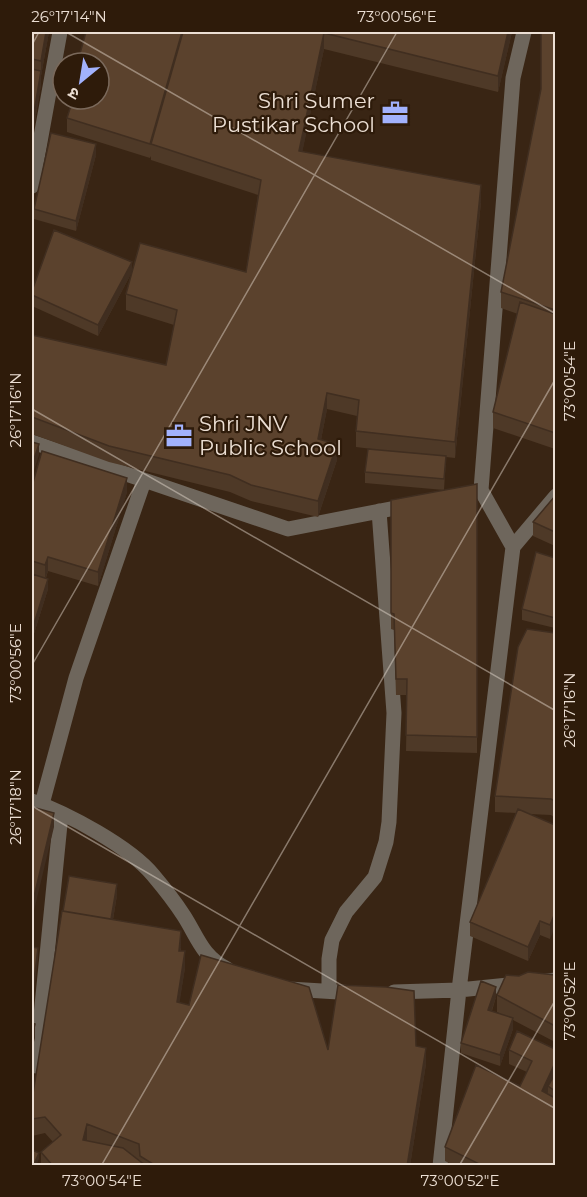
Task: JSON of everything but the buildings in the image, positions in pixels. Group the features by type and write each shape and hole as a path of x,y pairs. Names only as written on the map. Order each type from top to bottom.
{"street":[{"path":"32,186 60,32"},
{"path":"513,547 476,491 513,78 524,32"},
{"path":"32,442 288,529 424,502"},
{"path":"144,481 76,678 37,802 134,854 153,874 184,916 199,945 215,963 237,975"},
{"path":"440,1166 513,547 555,496"},
{"path":"329,991 329,959 332,939 346,912 375,877 386,842 389,822 394,713 379,511"},
{"path":"36,1066 61,814"},
{"path":"271,984 292,989 370,993 459,990 555,980"}],"place":[{"name":"Shri Sumer Pustikar School","path":"395,113"},
{"name":"Shri JNV Public School","path":"179,436"}]}
